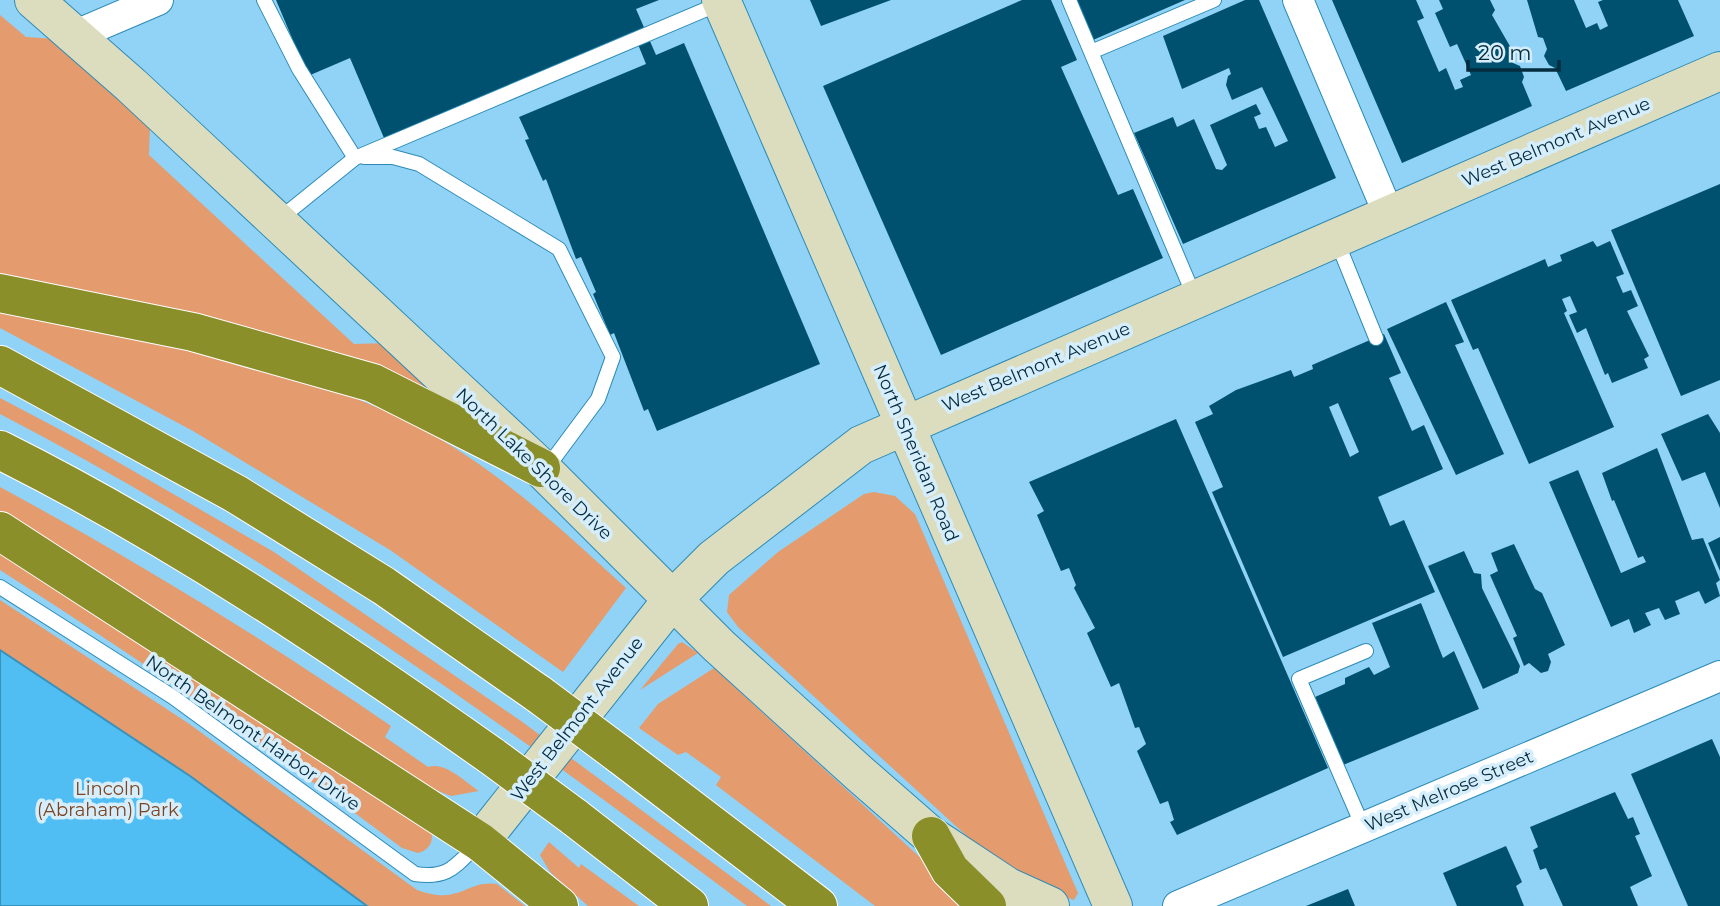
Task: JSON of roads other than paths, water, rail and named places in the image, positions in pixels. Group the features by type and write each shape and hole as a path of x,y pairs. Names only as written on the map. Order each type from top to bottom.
{"highway":[{"path":"0,293 193,332 373,383 542,470"},
{"path":"0,365 236,494 384,586 540,695 818,906"},
{"path":"0,450 121,515 243,586 493,757 689,906"},
{"path":"0,531 480,842 559,906"},
{"path":"931,836 950,870 987,906"}],"main road":[{"name":"North Lake Shore Drive","path":"34,0 76,35 542,470 671,600 931,836 1008,887 1050,906"},
{"name":"North Sheridan Road","path":"722,1 1113,906"},
{"name":"West Belmont Avenue","path":"480,842 671,600 714,558 861,445 1720,71"}],"street":[{"path":"76,35 158,0"},
{"path":"1298,0 1388,215"},
{"name":"West Melrose Street","path":"1178,906 1720,676"}],"lane":[{"path":"264,0 299,69 355,158"},
{"path":"1069,0 1195,298"},
{"path":"1091,52 1214,0"},
{"path":"277,221 355,158 722,1"},
{"path":"355,158 393,157 419,164 559,249 613,357 598,399 542,470"},
{"path":"1336,237 1376,338"},
{"name":"North Belmont Harbor Drive","path":"0,587 173,697 415,874 435,877 449,872 480,842"},
{"path":"1363,827 1299,679 1366,650"}],"water":[{"name":"Lincoln (Abraham) Park","path":"0,650 190,776 367,906 0,906"}]}
